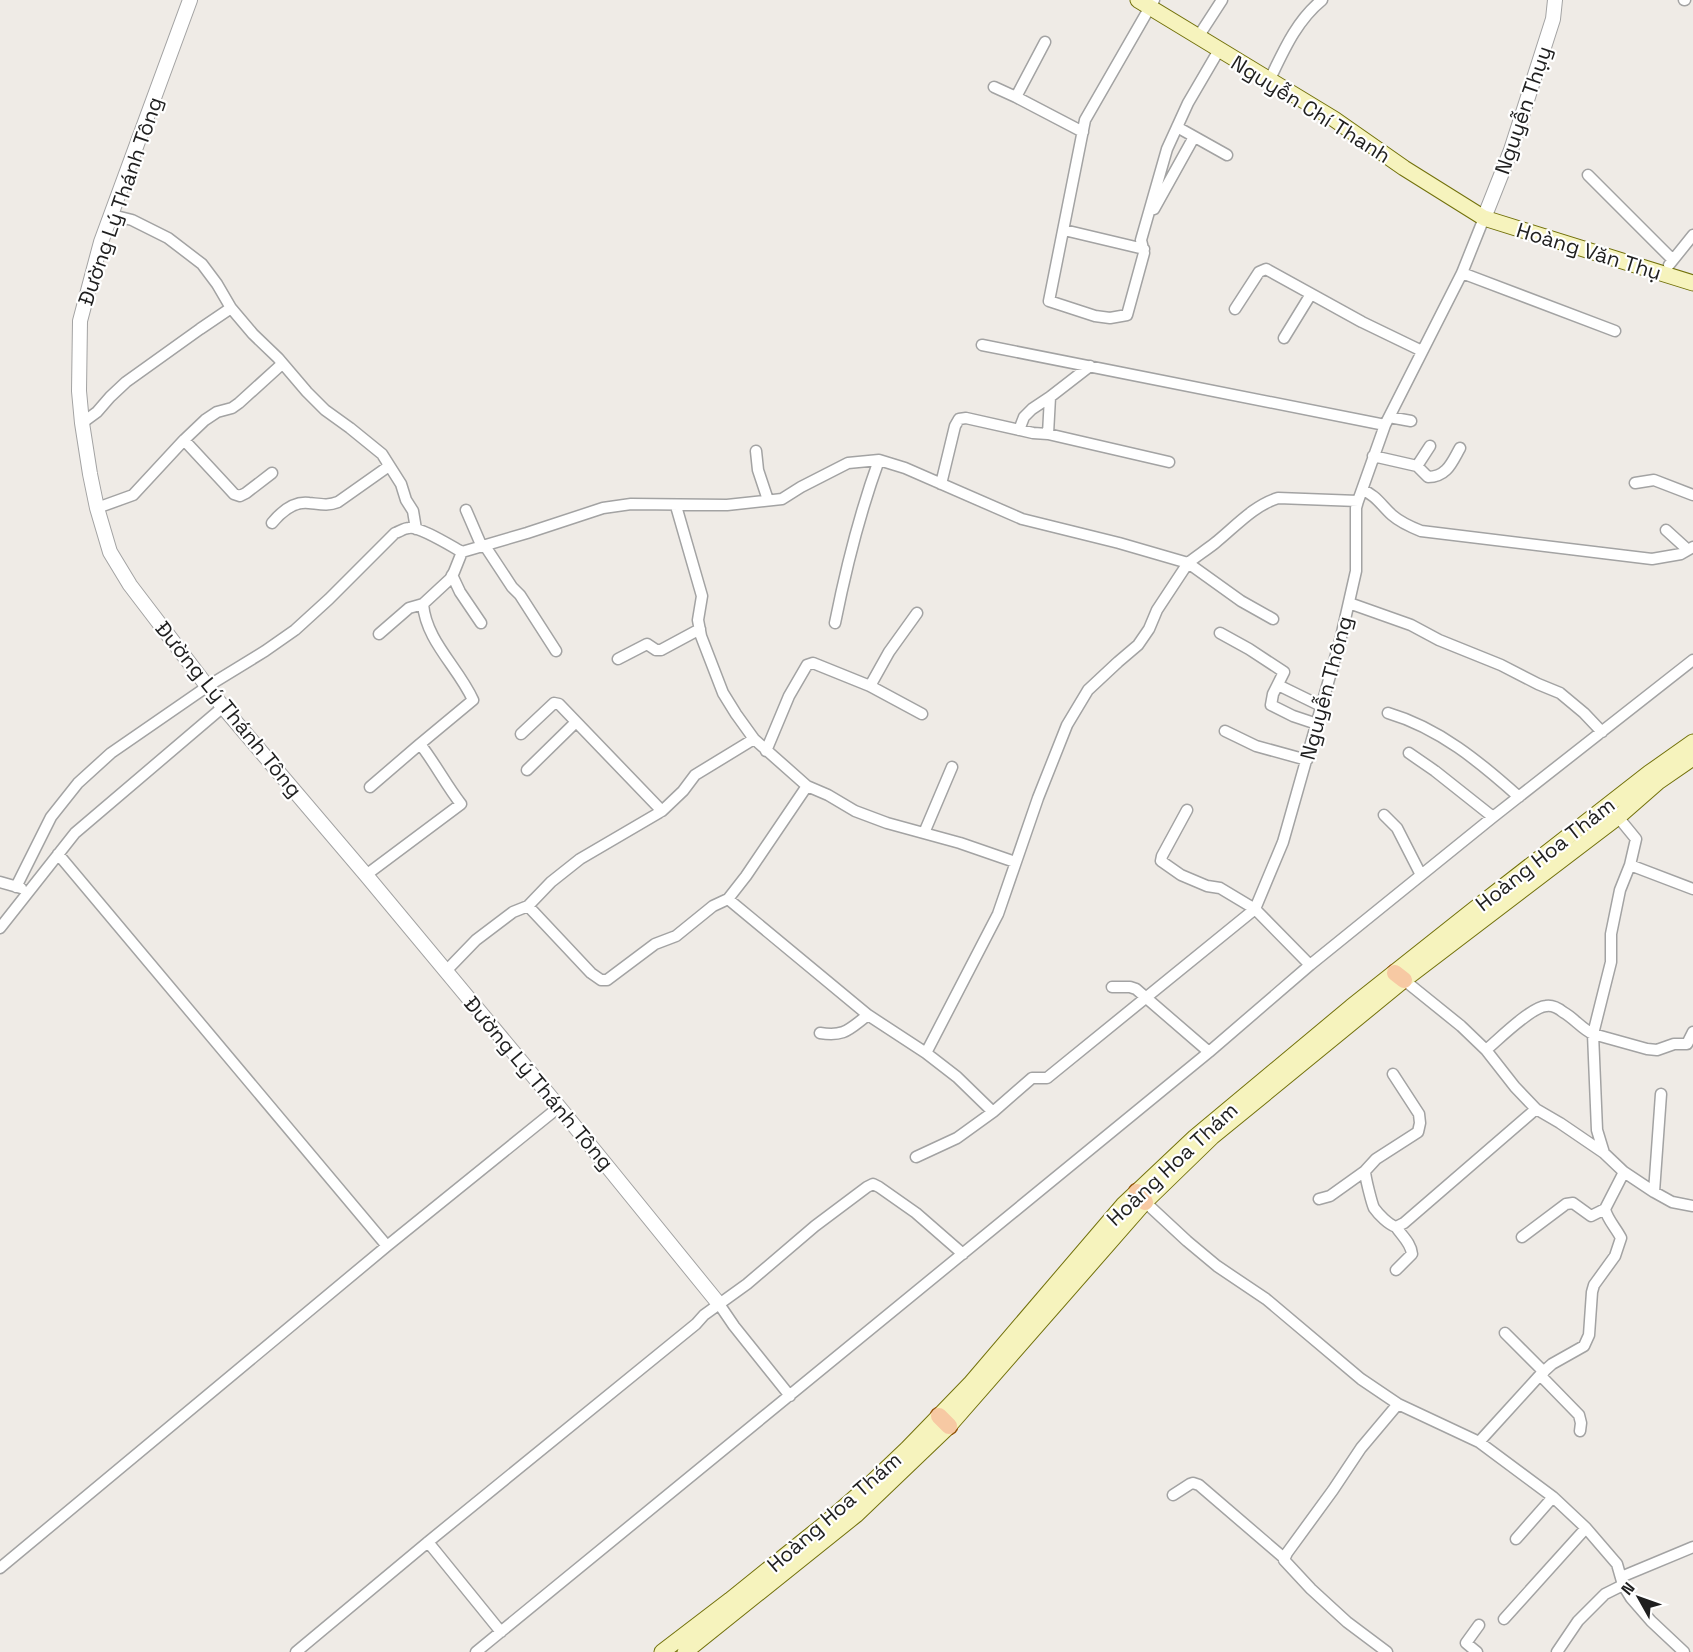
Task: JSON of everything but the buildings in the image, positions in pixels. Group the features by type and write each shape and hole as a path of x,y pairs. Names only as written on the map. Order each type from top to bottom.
{"main road":[{"name":"Nguyễn Chí Thanh","path":"1147,2 1219,51 1334,119 1404,168 1484,218"},
{"name":"Hoàng Văn Thụ","path":"1484,218 1693,283"},
{"name":"Hoàng Hoa Thám","path":"685,1652 856,1515 944,1421 970,1384 1123,1205 1141,1197 1195,1137 1400,976 1649,773 1693,742"},
{"name":"Hoàng Hoa Thám","path":"1400,976 1618,817 1658,782 1693,758"},
{"name":"Hoàng Hoa Thám","path":"662,1652 827,1522 944,1421"}],"street":[{"name":"Đường Lý Thánh Tông","path":"190,0 101,242 80,321 79,391 82,423 98,508 110,552 130,585 223,707 560,1107 719,1304"},
{"path":"1198,37 1222,0"},
{"path":"1269,81 1297,28 1322,0"},
{"name":"Nguyễn Thụy","path":"1484,218 1511,150 1553,20 1555,0"},
{"path":"1147,2 1085,120 1049,301 1095,316 1110,318 1127,315 1144,253 1141,240 1167,149 1188,103 1219,51"},
{"path":"1016,97 1045,42"},
{"path":"994,87 1083,132"},
{"path":"1177,127 1227,155"},
{"path":"1145,225 1194,137"},
{"path":"1588,175 1673,260"},
{"path":"112,215 132,220 168,238 202,264 231,308 325,410 382,454 401,484 406,500 413,511 416,529"},
{"name":"Nguyễn Thông","path":"916,1157 957,1138 993,1112 1032,1078 1047,1078 1255,909 1283,843 1349,603 1356,571 1358,501 1387,421 1462,273 1484,218"},
{"path":"1064,230 1144,249"},
{"path":"1661,274 1693,235"},
{"path":"1235,309 1259,272 1266,268 1362,322 1422,351"},
{"path":"1462,273 1615,331"},
{"path":"1284,338 1311,294"},
{"path":"82,423 97,412 126,382 231,308"},
{"path":"982,345 1387,421 1411,421"},
{"path":"98,508 133,495 205,420 239,403 282,363"},
{"path":"1019,430 1024,417 1032,409 1050,398 1090,366"},
{"path":"1048,434 1050,398"},
{"path":"941,484 955,426 959,419 966,418 1169,462"},
{"path":"184,440 234,494 240,496 246,494 272,473"},
{"path":"1417,466 1430,446"},
{"path":"1373,456 1417,466 1428,477 1436,477 1443,474 1460,448"},
{"path":"756,451 758,470 768,500"},
{"path":"835,623 844,580 872,477 879,460"},
{"path":"16,886 51,817 78,783 111,753 295,630 395,533 408,528 416,529 462,552 603,508 631,504 727,505 782,499 848,463 879,460 905,468 1022,519 1188,563 1241,601 1273,619"},
{"path":"272,523 284,511 300,503 329,505 338,502 389,466"},
{"path":"1635,483 1654,480 1693,495"},
{"path":"1362,490 1378,500 1393,516 1421,531 1653,559 1681,554 1691,549 1666,530"},
{"path":"926,1053 998,914 1015,862 1067,725 1088,690 1138,645 1149,629 1157,610 1188,563 1246,516 1269,500 1278,498 1358,501"},
{"path":"675,506 702,596 698,620 700,629 723,693 754,739 807,786 855,811 1015,862"},
{"path":"466,510 483,546 520,595 556,651"},
{"path":"379,633 408,608 423,604 452,575 462,552"},
{"path":"452,575 460,592 481,623"},
{"path":"1349,603 1411,626 1560,693 1602,732"},
{"path":"370,787 432,732 473,700 467,687 441,651 424,617 423,604"},
{"path":"870,686 917,613"},
{"path":"618,659 647,644 656,650 661,650 700,629"},
{"path":"1220,633 1284,672 1273,694 1271,705 1317,724"},
{"path":"476,1652 1209,1052 1310,965 1493,816 1693,660"},
{"path":"766,751 789,696 807,665 813,663 870,686 922,714"},
{"path":"1278,685 1321,706"},
{"path":"520,734 554,703 558,704 662,811"},
{"path":"0,928 75,833 223,707"},
{"path":"1388,713 1403,717 1454,743 1479,761 1519,796"},
{"path":"526,770 576,722"},
{"path":"1225,731 1256,746 1307,760"},
{"path":"446,971 476,940 513,912 528,906 551,882 580,859 662,811 695,775 754,739"},
{"path":"366,875 461,804 420,744"},
{"path":"1409,753 1493,816"},
{"path":"924,833 952,767"},
{"path":"528,906 591,973 601,980 607,980 655,944 675,936 713,906 728,899 807,786"},
{"path":"1187,810 1161,861 1181,875 1207,886 1220,888 1255,909 1310,965"},
{"path":"1384,815 1397,828 1421,875"},
{"path":"1604,1153 1597,1130 1593,1034 1611,963 1611,934 1620,890 1630,865 1636,839 1618,817"},
{"path":"58,854 387,1246"},
{"path":"1630,865 1693,889"},
{"path":"0,882 30,890"},
{"path":"728,899 868,1015 926,1053 957,1077 993,1112"},
{"path":"1400,976 1461,1026 1486,1050 1536,1109 1604,1153 1623,1172 1654,1192 1672,1202 1693,1206"},
{"path":"1112,987 1136,989 1209,1052"},
{"path":"1486,1050 1531,1011 1544,1005 1553,1006 1564,1012 1593,1034 1647,1049 1657,1050 1674,1044 1687,1044 1693,1032"},
{"path":"820,1033 834,1035 845,1032 868,1015"},
{"path":"1319,1199 1330,1196 1365,1171 1376,1159 1418,1132 1419,1114 1393,1074"},
{"path":"1654,1192 1661,1094"},
{"path":"0,1568 387,1246 560,1107"},
{"path":"1396,1227 1404,1224 1536,1109"},
{"path":"1365,1171 1365,1181 1373,1206 1396,1227 1413,1251 1396,1270"},
{"path":"1522,1237 1566,1204 1573,1203 1591,1216 1605,1209 1623,1172"},
{"path":"296,1652 719,1304 747,1284 815,1226 867,1186 873,1184 916,1213 963,1254"},
{"path":"1141,1197 1202,1254 1266,1299 1361,1379 1398,1404 1479,1442 1553,1497 1586,1528 1617,1564 1622,1581 1651,1621 1684,1652"},
{"path":"1479,1442 1542,1373 1552,1364 1580,1350 1587,1341 1592,1292 1597,1280 1615,1256 1621,1238 1605,1213 1605,1209"},
{"path":"719,1304 790,1396"},
{"path":"1505,1334 1579,1415 1580,1431"},
{"path":"1284,1558 1361,1448 1398,1404"},
{"path":"1173,1495 1190,1484 1199,1485 1284,1558 1284,1562 1311,1590 1347,1622 1387,1652"},
{"path":"1516,1539 1553,1497"},
{"path":"1504,1619 1586,1528"},
{"path":"428,1542 501,1632"},
{"path":"1557,1652 1578,1621 1605,1594 1622,1581 1693,1547"},
{"path":"1478,1652 1466,1643 1479,1625"}]}
